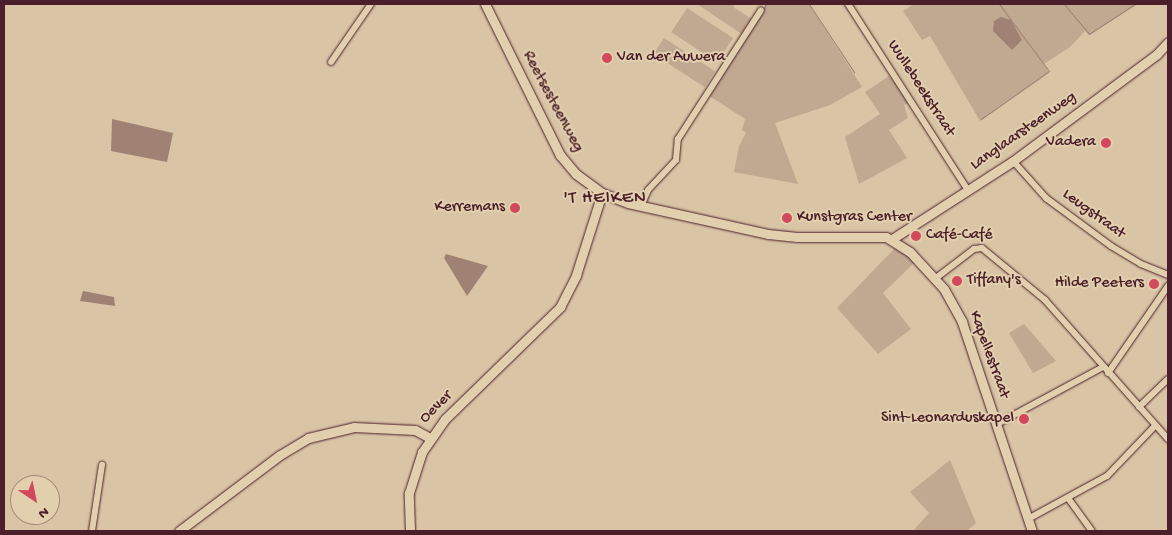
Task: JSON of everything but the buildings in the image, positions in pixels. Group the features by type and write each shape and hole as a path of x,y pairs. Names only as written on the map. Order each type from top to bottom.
{"street":[{"path":"332,62 371,4"},
{"name":"Reetsesteenweg","path":"485,4 560,155 576,174 602,193 640,206 768,234 892,239"},
{"name":"Wullebeekstraat","path":"848,4 968,190"},
{"path":"640,206 648,190 676,160 678,139 761,10"},
{"name":"Langlaarsteenweg","path":"892,239 1013,161 1157,54 1168,42"},
{"name":"Leugstraat","path":"1013,161 1046,198 1140,264 1168,275"},
{"name":"Oever","path":"179,531 280,455 308,438 354,427 414,430 430,438 445,419 547,323 560,307 576,275 602,193"},
{"name":"Kapellestraat","path":"892,239 936,278 962,322 1032,531"},
{"path":"936,278 974,249 982,248 1045,300 1168,439"},
{"path":"1108,373 1168,286"},
{"path":"997,424 1103,367"},
{"path":"1139,407 1168,379"},
{"path":"1028,519 1107,476 1156,426"},
{"path":"410,531 409,494 418,463 430,438"},
{"path":"92,531 102,465"},
{"path":"1068,498 1092,531"}],"shaded area":[{"path":"697,4 735,4 733,7 755,21 766,4 809,4 862,87 830,105 775,123 798,184 734,172 739,146 746,133 742,130 745,119 705,93 743,35"},
{"path":"914,4 1137,4 1089,35 1085,31 1070,47 1044,64 1049,73 980,121 930,36 922,40 903,11"},
{"path":"687,8 733,38 717,62 671,32"},
{"path":"1001,17 1011,20 1022,40 1012,50 993,31 994,21"},
{"path":"664,38 715,71 705,87 654,54"},
{"path":"889,76 910,102 904,105 908,118 889,130 907,158 859,184 845,137 880,114 865,92"},
{"path":"112,119 173,133 167,162 111,151"},
{"path":"897,246 915,262 883,293 911,329 878,354 837,308"},
{"path":"446,254 488,266 467,296 444,258"},
{"path":"83,291 114,297 115,306 80,301"},
{"path":"1024,324 1056,361 1033,373 1009,333"},
{"path":"950,460 976,523 967,531 913,531 929,513 910,492"}],"waterway":[{"path":"764,9 766,4"},
{"path":"809,4 854,72"},
{"path":"981,119 1049,71 999,4"},
{"path":"1064,4 1089,34 1135,4"}],"place":[{"name":"Van der Auwera","path":"607,58"},
{"name":"Vadera","path":"1106,143"},
{"name":"Kerremans","path":"515,208"},
{"name":"Kunstgras Center","path":"787,218"},
{"name":"Café-Café","path":"916,236"},
{"name":"Tiffany's","path":"957,281"},
{"name":"Hilde Peeters","path":"1154,284"},
{"name":"Sint-Leonarduskapel","path":"1024,419"}],"district":[{"name":"'T HEIKEN","path":"605,199"}]}
